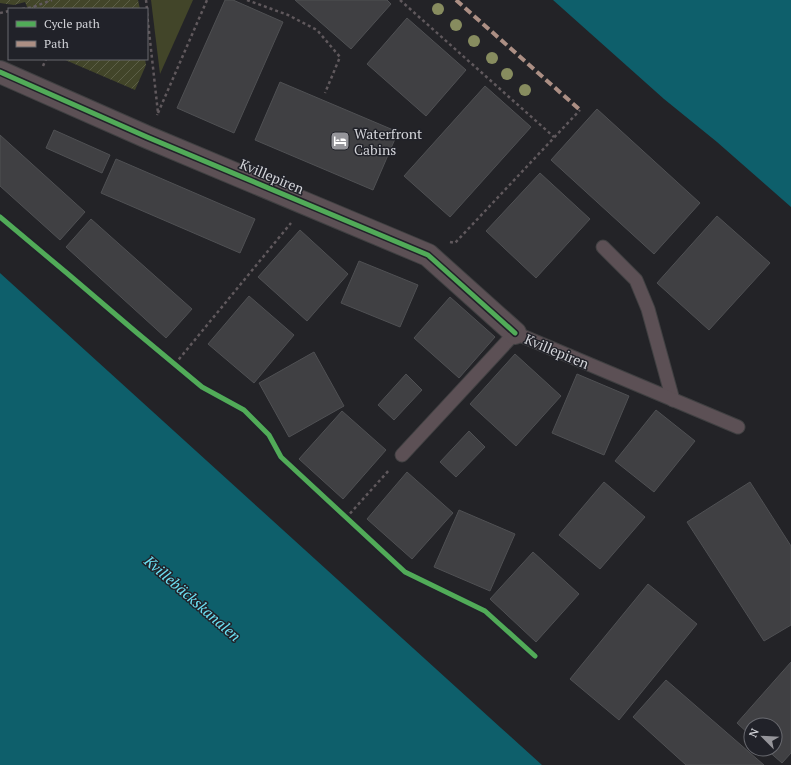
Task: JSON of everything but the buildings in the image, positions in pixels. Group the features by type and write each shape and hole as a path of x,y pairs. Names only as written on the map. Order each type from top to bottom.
{"street":[{"name":"Kvillepiren","path":"0,72 147,137 428,254 515,333"}],"lane":[{"path":"602,247 636,280 648,309 673,400"},
{"name":"Kvillepiren","path":"515,333 738,428"},
{"path":"402,455 515,333"}],"path":[{"path":"28,8 52,0"},
{"path":"147,137 207,0"},
{"path":"247,0 288,15 317,30 340,57 326,93"},
{"path":"400,0 554,137"},
{"path":"148,22 158,113"},
{"path":"448,241 455,243 580,110"},
{"path":"175,364 307,204"},
{"path":"346,518 402,455"}],"green space":[{"path":"0,0 138,0 140,8 28,8 25,2 14,5 0,3"},
{"path":"151,0 193,0 160,74"},
{"path":"65,60 145,60 146,65 135,90"}],"water":[{"path":"553,0 791,0 791,207 717,142 664,99"},
{"name":"Kvillebäckskanalen","path":"0,273 501,728 542,765 0,765"}],"marked path":[{"path":"456,0 580,110"}],"cycle path":[{"path":"0,72 147,137 428,255 515,333"},
{"path":"0,217 202,387 244,410 269,435 281,457 405,572 485,611 535,656"}],"place":[{"name":"Waterfront Cabins","path":"340,141"}]}
